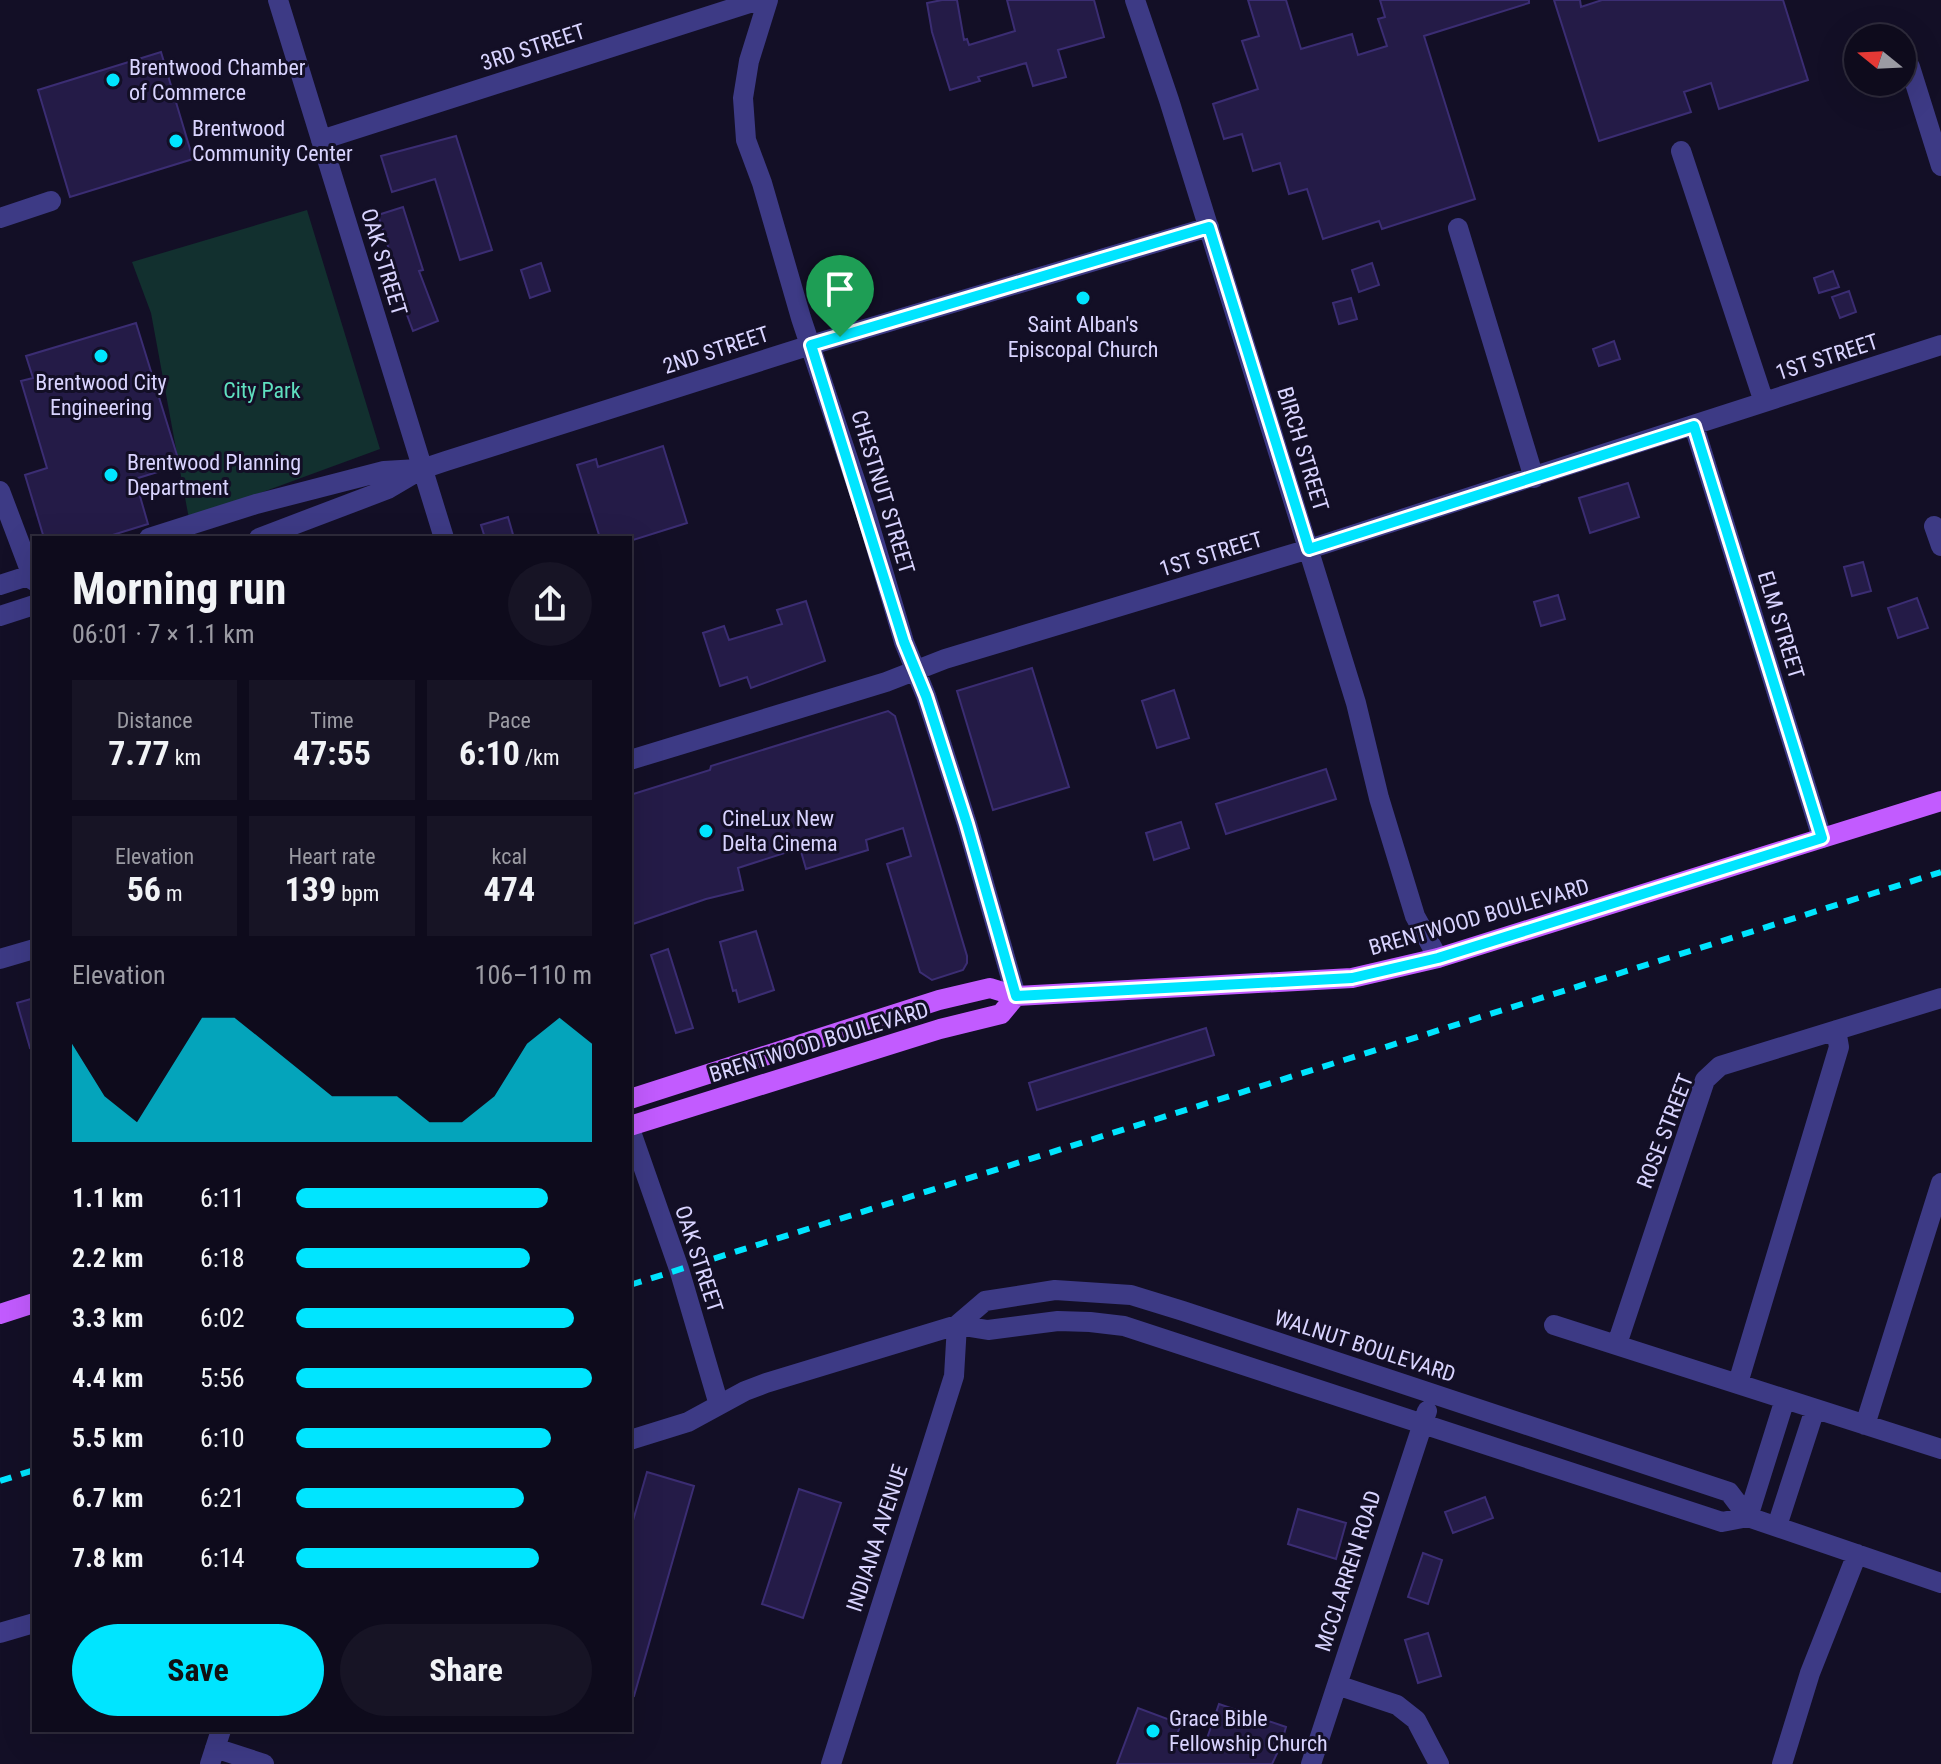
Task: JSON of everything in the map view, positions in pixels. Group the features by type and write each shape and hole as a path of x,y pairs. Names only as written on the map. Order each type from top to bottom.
{"main road":[{"name":"BRENTWOOD BOULEVARD","path":"632,1098 939,1000 990,988 1016,996 1352,978 1438,958 1941,801"},
{"name":"BRENTWOOD BOULEVARD","path":"632,1127 940,1029 1001,1014 1016,996"},
{"path":"0,1314 32,1304"}],"street":[{"name":"OAK STREET","path":"278,0 443,536"},
{"name":"3RD STREET","path":"321,140 759,0"},
{"name":"CHESTNUT STREET","path":"768,0 749,61 743,98 746,140 967,824 1016,996"},
{"name":"BIRCH STREET","path":"1135,0 1309,549 1356,703 1379,798 1415,916 1438,958"},
{"path":"1916,86 1941,166"},
{"path":"1681,151 1764,402"},
{"path":"0,218 51,201"},
{"name":"2ND STREET","path":"264,536 388,489 422,469 811,345 1209,227"},
{"path":"1458,228 1534,478"},
{"name":"1ST STREET","path":"632,759 886,682 945,659 1534,478 1941,345"},
{"name":"ELM STREET","path":"1694,426 1822,838"},
{"name":"2ND STREET","path":"155,536 256,504 384,471 422,469"},
{"path":"0,491 32,574"},
{"path":"1934,526 1941,546"},
{"path":"0,585 32,577"},
{"path":"0,616 32,606"},
{"path":"0,959 32,950"},
{"name":"ROSE STREET","path":"1617,1344 1705,1080 1720,1066 1941,998"},
{"path":"1738,1383 1839,1047 1836,1030"},
{"name":"OAK STREET","path":"632,1134 679,1269 719,1405"},
{"path":"1865,1425 1941,1183"},
{"name":"WALNUT BOULEVARD","path":"632,1439 688,1422 766,1383 957,1325 985,1301 1055,1290 1131,1295 1729,1492 1748,1517"},
{"name":"WALNUT BOULEVARD","path":"957,1325 988,1330 1058,1321 1124,1326 1722,1522 1748,1517 1941,1583"},
{"name":"INDIANA AVENUE","path":"831,1764 954,1376 957,1325"},
{"path":"1554,1325 1941,1449"},
{"name":"MCCLARREN ROAD","path":"1311,1764 1432,1394"},
{"path":"1748,1517 1785,1399"},
{"path":"1777,1526 1815,1409"},
{"path":"1782,1764 1810,1673 1857,1554"},
{"path":"0,1633 32,1624"},
{"path":"1337,1685 1397,1705 1416,1720 1439,1764"},
{"path":"216,1747 264,1764"}],"green space":[{"name":"City Park","path":"307,210 380,449 189,519 151,313 132,262"}],"building":[{"path":"957,0 964,40 967,39 969,45 1015,31 1007,0 1094,0 1104,37 1058,50 1066,77 1033,86 1026,63 978,77 980,81 950,90 932,32 927,3"},
{"path":"1248,0 1286,0 1301,49 1352,34 1358,55 1387,46 1378,19 1385,17 1380,0 1529,0 1529,3 1424,36 1475,199 1382,229 1379,221 1323,239 1307,189 1289,194 1280,163 1253,171 1242,134 1224,139 1213,104 1258,89 1242,41 1259,36"},
{"path":"1554,0 1580,0 1581,7 1602,0 1783,0 1808,80 1719,109 1711,83 1684,92 1691,112 1599,141"},
{"path":"161,52 193,159 70,197 38,90"},
{"path":"456,136 492,250 460,260 435,179 392,192 381,156"},
{"path":"403,207 423,270 419,271 438,321 413,331 378,215"},
{"path":"541,263 550,291 530,298 521,270"},
{"path":"1372,263 1379,285 1359,292 1352,270"},
{"path":"1833,271 1839,287 1819,293 1814,278"},
{"path":"1849,291 1856,312 1840,318 1832,297"},
{"path":"1351,298 1357,319 1339,324 1333,303"},
{"path":"136,323 180,465 135,479 148,524 109,536 43,536 25,475 47,468 21,381 33,378 26,356"},
{"path":"1614,341 1620,359 1599,366 1593,349"},
{"path":"663,446 687,523 632,540 632,536 599,536 577,465 596,459 598,467"},
{"path":"1628,483 1639,517 1590,533 1579,498"},
{"path":"508,517 513,536 484,536 481,525"},
{"path":"1863,562 1871,591 1852,596 1844,567"},
{"path":"1558,595 1565,619 1541,626 1534,602"},
{"path":"1917,598 1928,628 1898,638 1888,608"},
{"path":"806,601 825,661 751,688 747,677 720,686 703,633 724,626 729,640 782,624 777,610"},
{"path":"1032,668 1069,787 993,810 957,691"},
{"path":"1174,690 1189,738 1157,748 1142,701"},
{"path":"888,711 895,716 967,956 963,970 932,980 920,972 887,864 911,856 903,828 866,840 868,850 806,869 800,848 738,868 743,890 632,924 632,794 710,770 711,766"},
{"path":"1326,769 1336,799 1226,834 1216,804"},
{"path":"1181,822 1189,848 1154,860 1146,833"},
{"path":"756,931 774,990 739,1002 720,942"},
{"path":"668,949 693,1028 676,1033 651,955"},
{"path":"32,999 32,1048 30,1048 17,1003"},
{"path":"1206,1028 1214,1055 1037,1110 1029,1083"},
{"path":"647,1472 694,1486 634,1696 632,1696 632,1524"},
{"path":"799,1489 841,1503 803,1618 762,1604"},
{"path":"1485,1497 1493,1518 1453,1533 1445,1512"},
{"path":"1298,1509 1346,1523 1336,1559 1288,1544"},
{"path":"1423,1553 1442,1560 1428,1604 1408,1597"},
{"path":"1428,1633 1441,1676 1418,1683 1405,1640"},
{"path":"1219,1704 1286,1727 1272,1764 1117,1764 1138,1708 1181,1724 1176,1737 1204,1747"}],"railway":[{"path":"632,1284 1941,872"},
{"path":"0,1481 32,1471"}],"place":[{"name":"Brentwood Chamber of Commerce","path":"113,80"},
{"name":"Brentwood Community Center","path":"176,141"},
{"name":"Saint Alban's Episcopal Church","path":"1083,298"},
{"name":"Brentwood City Engineering","path":"101,356"},
{"name":"Brentwood Planning Department","path":"111,475"},
{"name":"CineLux New Delta Cinema","path":"706,831"},
{"name":"Grace Bible Fellowship Church","path":"1153,1731"}],"route":[{"path":"1209,227 1309,549 1694,426 1822,838 1438,958 1352,978 1016,996 967,824 926,696 904,642 811,345 840,337 1209,227"}]}
